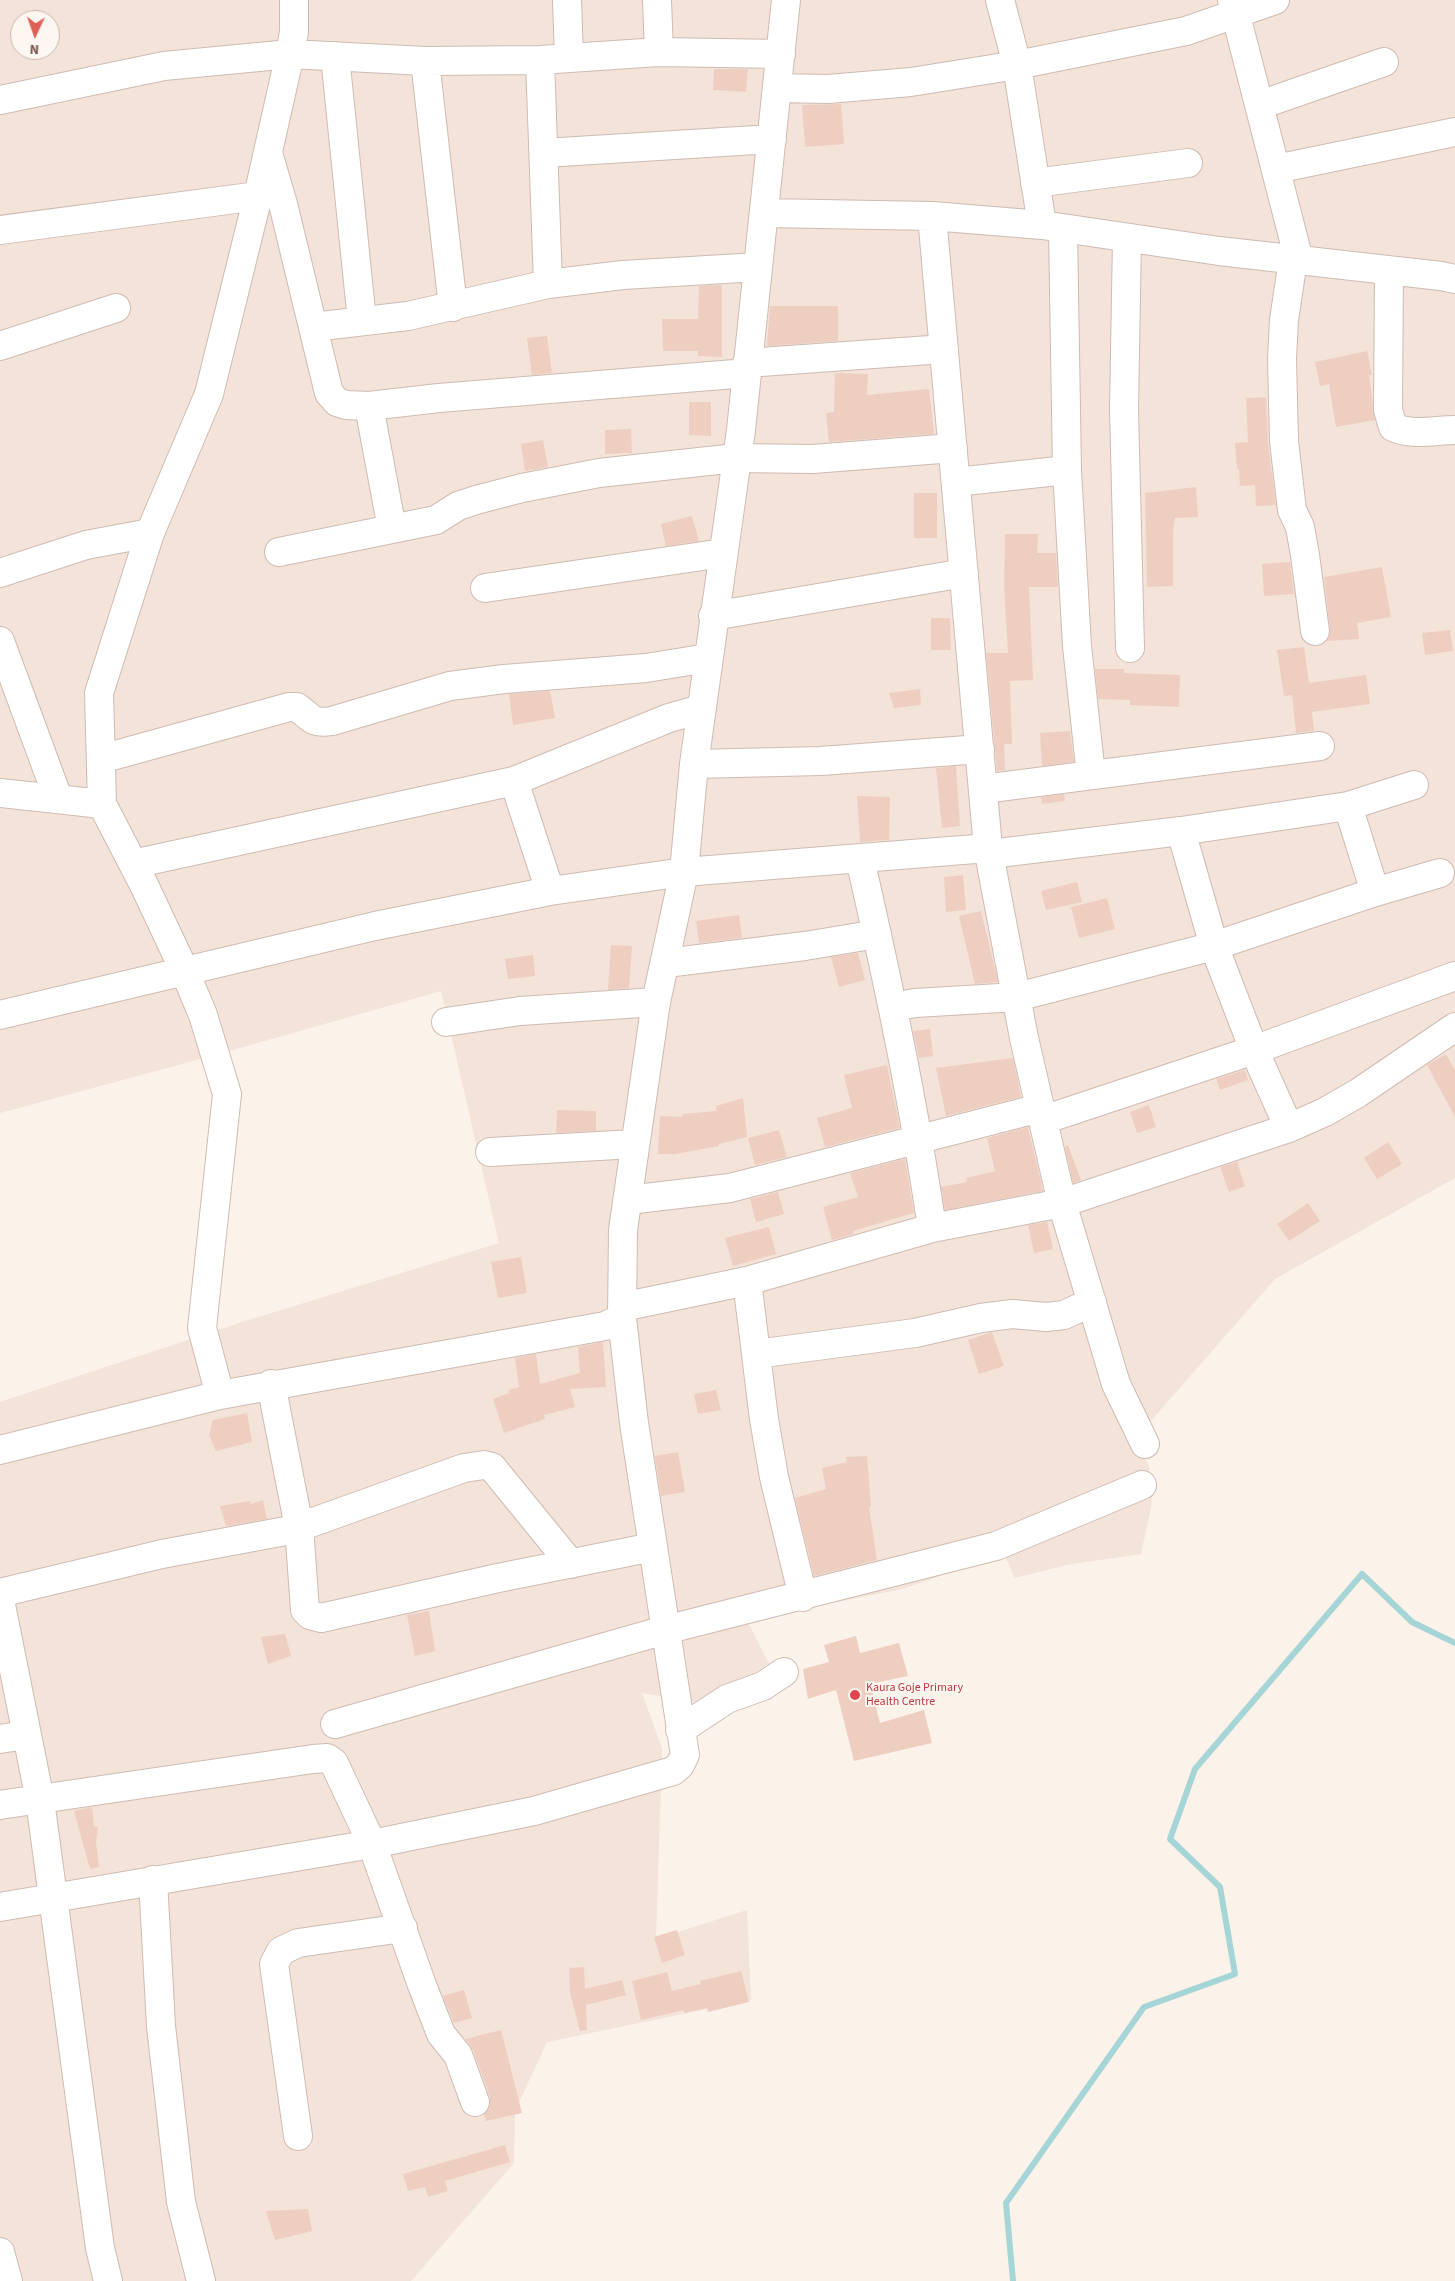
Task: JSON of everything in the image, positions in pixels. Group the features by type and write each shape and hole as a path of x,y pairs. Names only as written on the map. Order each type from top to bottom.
{"street":[{"path":"220,1395 202,1328 226,1094 203,1015 185,972 102,804 99,693 150,533 209,394 258,196 290,54 294,32 294,0"},
{"path":"567,0 569,58"},
{"path":"657,0 659,52"},
{"path":"0,1907 372,1844 534,1811 673,1771 680,1765 685,1755 634,1423 622,1313 623,1230 656,1002 666,963 684,872 701,709 736,458 742,430 786,0"},
{"path":"1000,0 1018,65 1035,183 1052,227 1077,646 1091,775"},
{"path":"778,88 828,89 911,82 1018,65 1186,31 1234,6 1275,0"},
{"path":"1234,6 1276,169 1296,260 1284,320 1282,359 1284,441 1292,510 1300,527 1315,631"},
{"path":"0,100 164,66 290,54 425,61 540,60 659,52 781,54"},
{"path":"335,56 362,321"},
{"path":"540,60 548,284"},
{"path":"425,61 453,307"},
{"path":"1260,105 1384,62"},
{"path":"1276,169 1455,132"},
{"path":"544,153 772,139"},
{"path":"267,152 283,204 329,393 336,402 346,405 369,406 944,349"},
{"path":"1035,183 1188,163"},
{"path":"0,230 258,196"},
{"path":"764,213 932,216 1052,227 1296,260 1455,279"},
{"path":"932,216 989,851 1017,997 1062,1203 1116,1384 1145,1444"},
{"path":"1127,238 1124,410 1130,648"},
{"path":"313,327 453,307 548,284 623,275 758,266"},
{"path":"1389,270 1388,410 1394,427 1403,432 1455,430"},
{"path":"0,346 116,308"},
{"path":"369,406 392,529"},
{"path":"279,552 436,520 458,506 522,488 599,473 736,458 813,459 953,448"},
{"path":"956,482 1067,470"},
{"path":"0,573 86,546 150,533"},
{"path":"485,588 723,553"},
{"path":"714,616 964,573"},
{"path":"0,642 58,798"},
{"path":"101,759 289,707 297,707 310,719 318,723 450,686 504,679 646,668 708,658"},
{"path":"133,864 514,781 669,718 701,709"},
{"path":"984,789 1320,746"},
{"path":"694,764 820,761 980,749"},
{"path":"514,781 550,890"},
{"path":"0,1015 375,926 550,890 684,872 989,851 1181,831 1348,806 1414,785"},
{"path":"0,793 102,804"},
{"path":"1348,806 1375,892"},
{"path":"1181,831 1214,946 1254,1050 1289,1128"},
{"path":"860,859 894,1010 919,1140 932,1228"},
{"path":"894,1010 899,1006 915,1003 1017,997 1214,946 1375,892 1440,873"},
{"path":"666,963 805,946 877,934"},
{"path":"628,1200 730,1188 919,1140 1042,1114 1254,1050 1455,976"},
{"path":"446,1022 520,1011 656,1002"},
{"path":"0,1450 271,1384 604,1326 622,1313 747,1281 932,1228 1062,1203 1289,1128 1325,1112 1358,1093 1455,1027"},
{"path":"490,1152 636,1144"},
{"path":"747,1281 774,1477 803,1597"},
{"path":"756,1354 915,1333 981,1318 1012,1314 1046,1318 1064,1315 1092,1302"},
{"path":"271,1384 299,1528 305,1610 310,1615 321,1618 653,1547"},
{"path":"0,1593 162,1554 299,1528 464,1468 484,1465 492,1467 571,1564"},
{"path":"335,1724 665,1630 803,1597 996,1546 1142,1485"},
{"path":"0,1600 40,1800 100,2248 108,2281"},
{"path":"680,1730 726,1699 763,1686 784,1672"},
{"path":"0,1739 26,1735"},
{"path":"0,1805 326,1758 334,1763 372,1844 441,2034 458,2055 475,2102"},
{"path":"152,1880 161,2026 182,2202 201,2281"},
{"path":"298,2136 274,1964 281,1951 298,1943 403,1928"},
{"path":"0,2252 8,2281"}],"shaded area":[{"path":"0,0 1455,0 1455,1178 1275,1279 1137,1437 1149,1467 1152,1502 1141,1554 1066,1565 1015,1578 1004,1554 902,1589 747,1620 769,1664 705,1704 642,1693 662,1748 656,1939 747,1910 751,2000 547,2042 515,2111 514,2163 411,2281 0,2281 0,1402 239,1323 499,1243 441,991 0,1113"}],"building":[{"path":"714,69 748,69 746,92 713,90"},
{"path":"841,104 844,144 805,147 802,105"},
{"path":"722,285 722,357 698,356 698,351 663,351 662,319 698,319 699,286"},
{"path":"770,306 838,306 838,341 767,346"},
{"path":"547,336 552,373 532,375 527,338"},
{"path":"1367,351 1372,375 1369,375 1375,420 1336,427 1329,384 1320,386 1315,362"},
{"path":"835,373 868,374 867,395 929,389 934,434 829,442 826,413 834,412"},
{"path":"1266,397 1268,443 1276,505 1256,506 1255,485 1240,486 1235,443 1248,442 1246,398"},
{"path":"689,402 711,402 711,436 689,435"},
{"path":"631,429 632,453 605,454 605,430"},
{"path":"543,440 548,467 525,471 521,444"},
{"path":"1196,487 1198,517 1175,518 1173,532 1173,586 1147,587 1145,493"},
{"path":"914,493 937,493 937,538 914,538"},
{"path":"692,516 699,541 666,546 661,524"},
{"path":"1005,534 1038,534 1037,553 1056,553 1058,587 1029,587 1033,680 1010,681 1012,744 1004,744 1005,770 997,771 986,653 1008,653 1004,586"},
{"path":"1290,562 1294,594 1264,596 1262,564"},
{"path":"1382,567 1391,617 1357,623 1359,639 1326,641 1330,629 1324,577"},
{"path":"931,618 950,618 951,650 931,650"},
{"path":"1450,630 1453,651 1425,655 1422,633"},
{"path":"1304,647 1309,683 1366,675 1370,704 1312,712 1314,731 1296,733 1292,695 1284,696 1277,650"},
{"path":"1095,669 1124,669 1124,673 1180,675 1179,707 1130,705 1130,700 1098,699"},
{"path":"920,689 921,705 894,708 889,693"},
{"path":"550,691 555,718 513,725 509,694"},
{"path":"1070,731 1074,762 1042,766 1040,733"},
{"path":"956,766 960,826 942,828 936,768"},
{"path":"1064,794 1065,801 1042,804 1041,797"},
{"path":"857,796 890,797 889,840 860,842"},
{"path":"963,875 966,910 946,912 944,877"},
{"path":"1077,882 1082,902 1046,910 1041,891"},
{"path":"1107,898 1115,929 1079,938 1071,907"},
{"path":"981,911 998,982 975,984 959,916"},
{"path":"739,915 742,938 699,943 696,921"},
{"path":"611,945 632,946 629,988 608,990"},
{"path":"858,953 865,980 839,987 831,957"},
{"path":"533,955 535,976 508,979 505,959"},
{"path":"930,1029 933,1056 919,1058 913,1031"},
{"path":"1446,1054 1455,1070 1455,1117 1427,1065"},
{"path":"1013,1058 1021,1097 946,1116 936,1068"},
{"path":"887,1065 900,1128 825,1147 817,1118 852,1108 844,1075"},
{"path":"1245,1070 1248,1080 1220,1090 1216,1079"},
{"path":"743,1098 747,1137 719,1144 719,1146 676,1154 658,1154 660,1116 682,1117 683,1114 717,1111 716,1106"},
{"path":"1149,1105 1156,1127 1137,1133 1130,1112"},
{"path":"557,1110 596,1111 596,1131 556,1133"},
{"path":"1028,1127 1043,1191 945,1210 941,1187 967,1182 966,1178 995,1171 987,1138"},
{"path":"779,1130 787,1157 755,1165 748,1138"},
{"path":"1388,1142 1402,1164 1377,1179 1364,1158"},
{"path":"1068,1145 1081,1180 1073,1183 1065,1147"},
{"path":"905,1159 914,1213 853,1231 854,1234 832,1240 823,1207 858,1197 850,1173"},
{"path":"1237,1162 1245,1186 1229,1192 1220,1167"},
{"path":"778,1192 784,1214 756,1222 750,1199"},
{"path":"1308,1203 1320,1221 1289,1241 1277,1224"},
{"path":"1047,1222 1053,1249 1034,1253 1028,1225"},
{"path":"769,1227 776,1254 733,1266 725,1238"},
{"path":"521,1257 527,1293 498,1298 491,1262"},
{"path":"992,1332 1004,1366 979,1374 968,1340"},
{"path":"603,1342 606,1387 570,1389 575,1407 544,1415 545,1419 504,1433 493,1399 519,1387 515,1358 536,1354 540,1384 580,1373 578,1347"},
{"path":"716,1390 721,1410 698,1414 694,1394"},
{"path":"247,1413 252,1442 216,1451 209,1435 213,1420"},
{"path":"678,1452 685,1492 661,1496 655,1456"},
{"path":"867,1456 871,1507 869,1507 877,1560 814,1576 795,1498 826,1489 822,1468 847,1462 846,1457"},
{"path":"263,1500 267,1519 226,1526 220,1506 250,1501 251,1504"},
{"path":"429,1611 435,1651 415,1656 407,1615"},
{"path":"285,1634 291,1656 268,1664 261,1637"},
{"name":"Kaura Goje Primary Health Centre","path":"856,1636 860,1653 899,1643 908,1676 870,1684 880,1723 924,1710 932,1743 854,1761 836,1690 808,1699 803,1669 829,1662 824,1645"},
{"path":"92,1807 94,1827 98,1827 96,1842 99,1867 90,1869 74,1811"},
{"path":"677,1930 685,1955 662,1963 654,1937"},
{"path":"584,1967 585,1989 622,1980 626,1995 586,2005 587,2030 580,2031 570,1993 569,1968"},
{"path":"741,1971 749,2002 708,2012 707,2008 684,2013 684,2010 641,2020 632,1981 667,1972 672,1991 701,1984 700,1981"},
{"path":"464,1990 472,2018 454,2023 443,1996"},
{"path":"501,2030 522,2113 486,2121 484,2114 490,2105 490,2097 473,2050 466,2039"},
{"path":"505,2145 510,2162 445,2181 448,2191 428,2197 425,2187 408,2191 403,2174"},
{"path":"308,2209 312,2231 275,2240 266,2211"}],"waterway":[{"path":"1013,2281 1006,2203 1144,2007 1235,1974 1220,1887 1170,1839 1195,1769 1362,1574 1412,1622 1455,1643"}],"place":[{"name":"Kaura Goje Primary Health Centre","path":"855,1695"}]}
